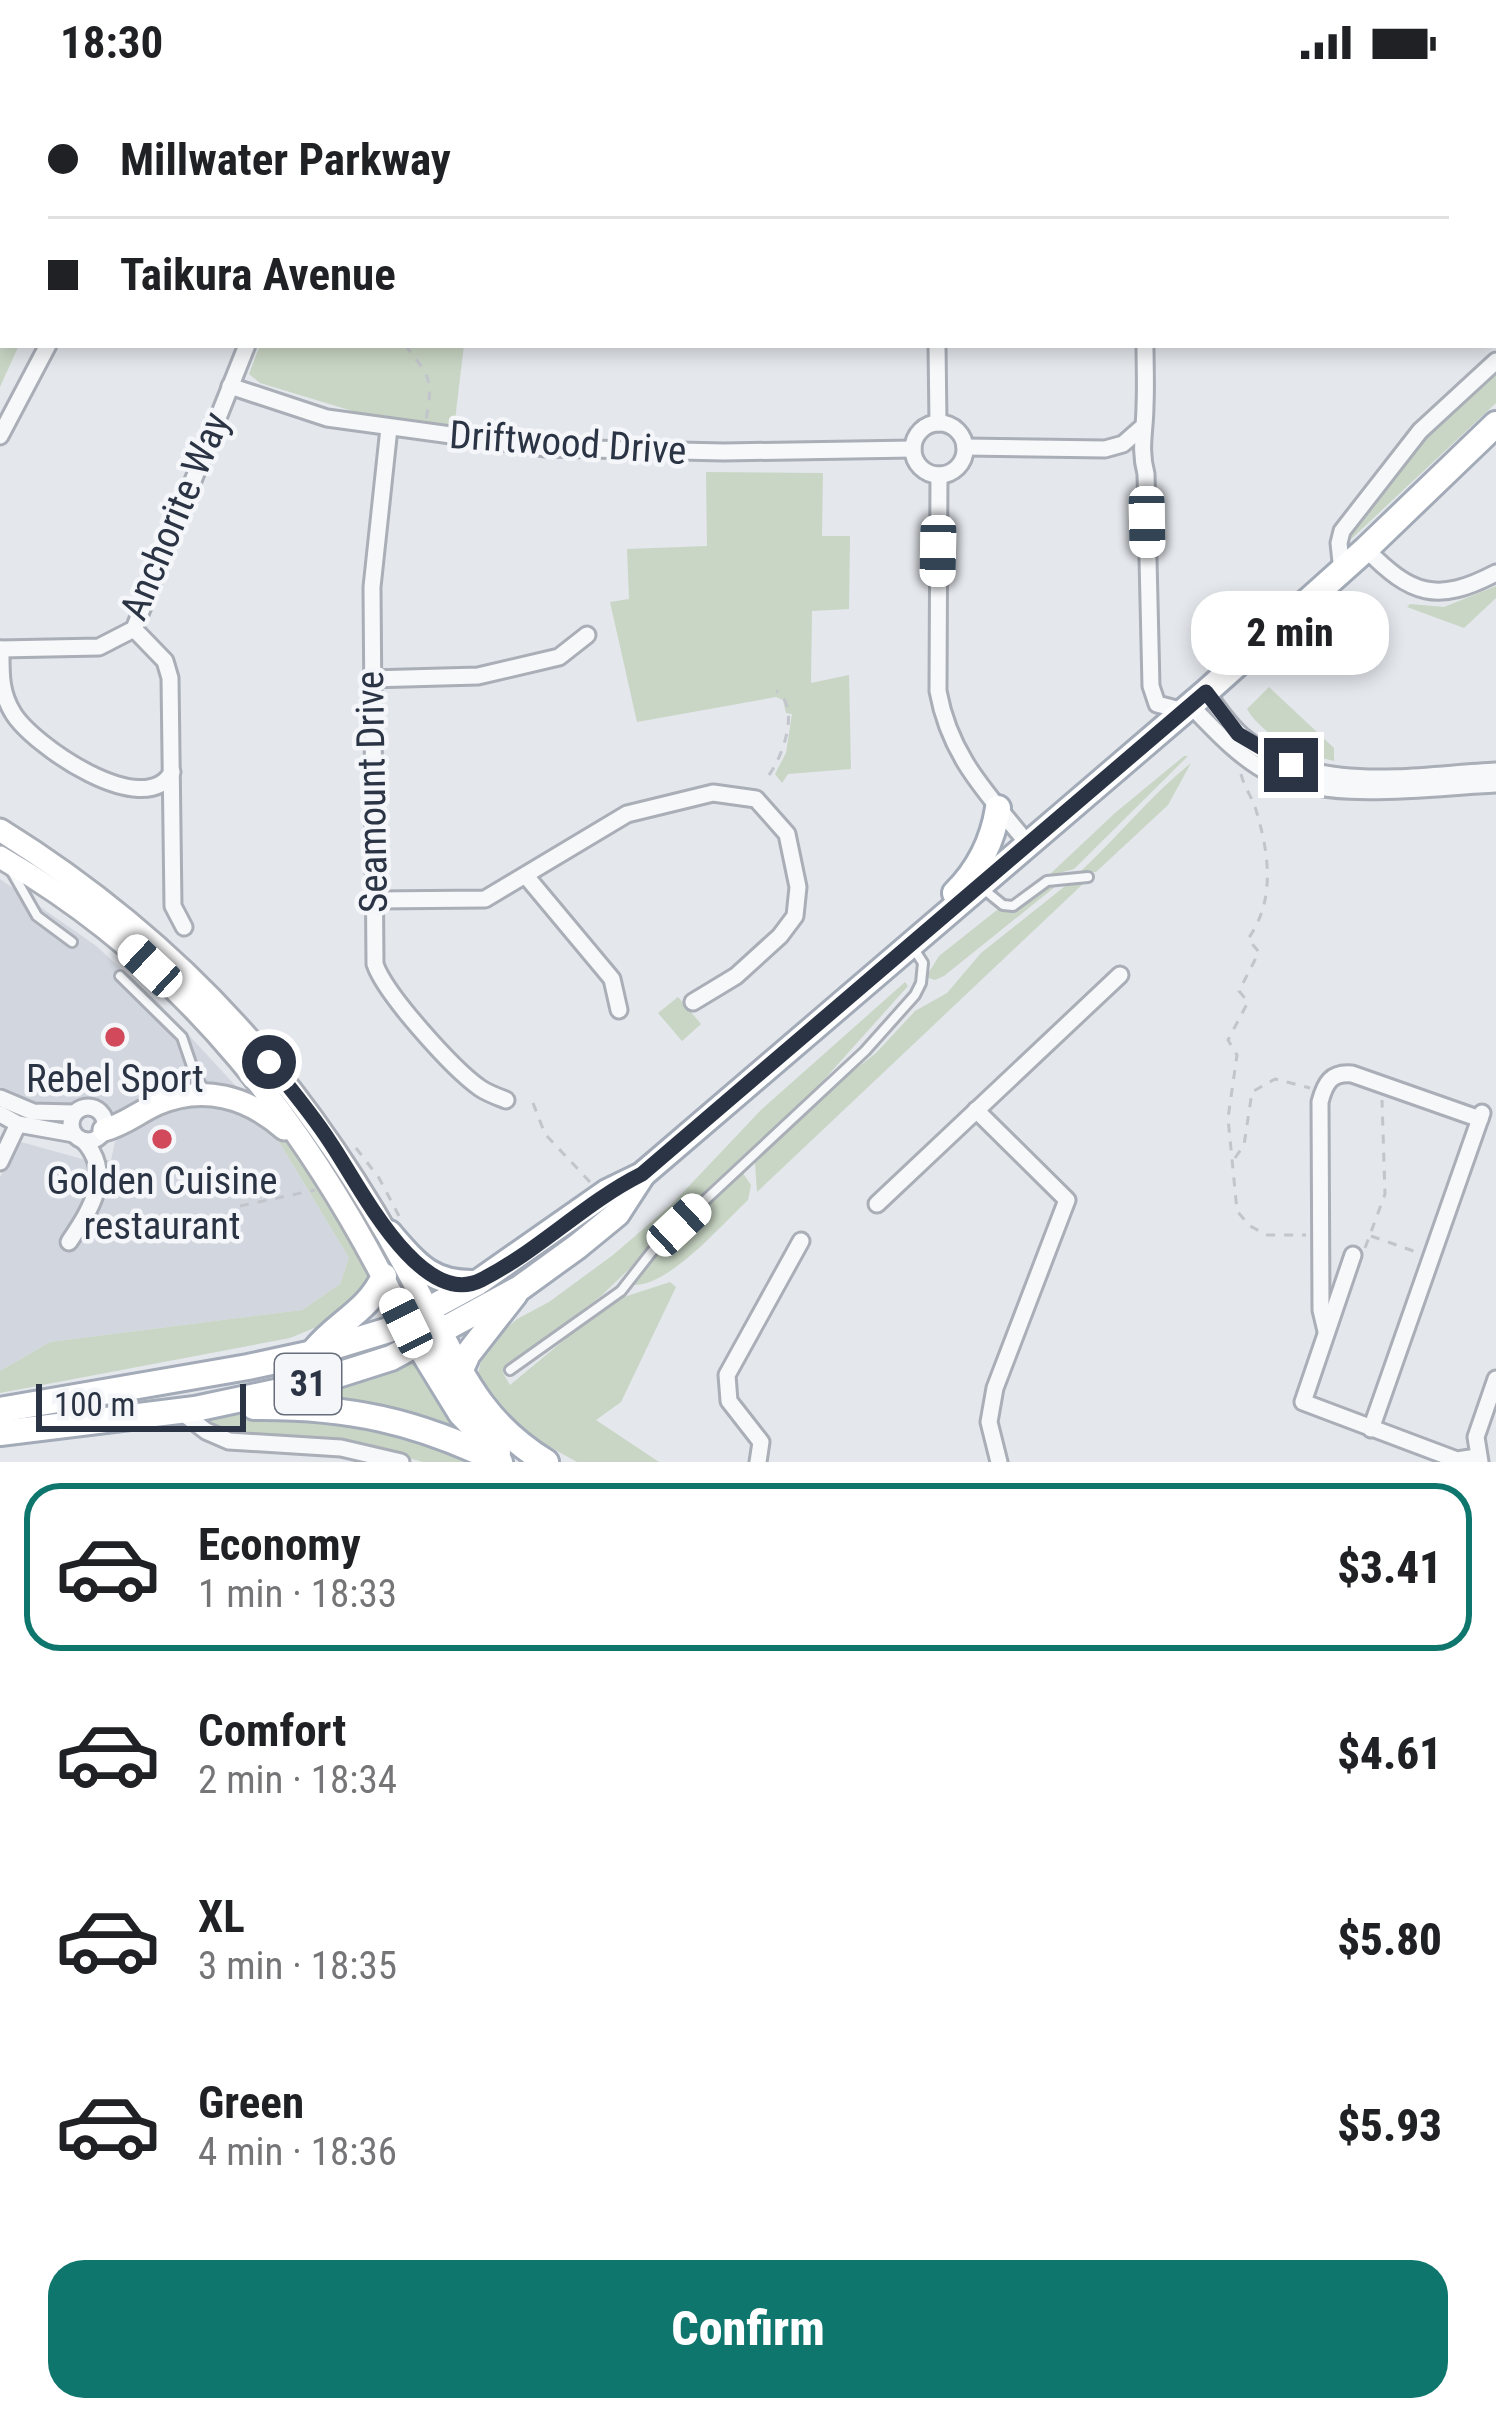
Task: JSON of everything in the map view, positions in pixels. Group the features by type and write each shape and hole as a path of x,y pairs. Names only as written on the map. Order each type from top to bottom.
{"main road":[{"name":"31","path":"0,1432 187,1410 303,1386 391,1358 477,1283 607,1192 642,1174 1194,703 1366,550 1496,424"},
{"path":"921,938 941,906 967,881 990,843 998,808"},
{"path":"0,830 104,900 208,992 303,1104 408,1255 443,1282 477,1283"},
{"path":"2,858 81,909 169,983 233,1051 314,1155 383,1276 460,1372 489,1417 546,1462"},
{"path":"104,1130 156,1104 196,1093 211,1094 260,1109 314,1155"},
{"name":"31","path":"0,1410 313,1353 423,1327 520,1288 617,1214 642,1174"},
{"path":"389,1233 461,1414 495,1450 514,1462"},
{"path":"313,1353 330,1331 359,1312 383,1276"},
{"path":"460,1372 468,1354 520,1288"},
{"path":"187,1410 347,1409 426,1430 500,1462"}],"street":[{"path":"0,436 46,348"},
{"name":"Anchorite Way","path":"1,649 99,646 134,629 246,348"},
{"path":"937,348 938,423"},
{"path":"1145,348 1141,428 1149,666 1156,704 1194,703 1261,750 1311,772 1341,778 1496,771"},
{"path":"1342,572 1342,531 1420,431 1496,361"},
{"name":"Driftwood Drive","path":"230,386 296,410 388,428 546,448 913,449"},
{"path":"938,423 958,432 964,447 961,463 940,475 921,467 913,449 923,428 938,423"},
{"name":"Seamount Drive","path":"388,428 372,587 375,964 404,1010 481,1089 506,1100"},
{"path":"964,447 1105,449 1123,445 1141,428"},
{"path":"940,475 938,691 944,726 953,746 1028,844"},
{"path":"1366,550 1398,580 1418,590 1441,591 1496,573"},
{"path":"134,629 165,661 170,678 173,906 184,927"},
{"path":"370,679 478,676 559,656 587,635"},
{"path":"1,649 1,688 26,732 112,785 150,789 162,785 173,769"},
{"path":"1194,703 1257,766 1295,783 1319,788 1496,784"},
{"path":"375,900 485,899 627,814 713,793 756,799 787,834 798,887 795,916 736,976 693,1002"},
{"path":"526,876 612,979 619,1010"},
{"path":"877,1204 1120,975"},
{"path":"1326,1331 1321,1310 1320,1235 1323,1090 1338,1074 1481,1114 1371,1430"},
{"path":"0,1098 32,1112 74,1113"},
{"path":"0,1114 18,1124 78,1137 98,1138 104,1130 102,1114 94,1107 82,1107 70,1124 78,1137 97,1162 99,1186 69,1242"},
{"path":"976,1110 1066,1200 994,1388 989,1422 999,1462"},
{"path":"0,1162 18,1124"},
{"path":"758,1462 761,1442 729,1401 727,1376 801,1241"},
{"path":"1352,1255 1303,1402 1371,1430 1470,1460 1496,1379"},
{"path":"187,1410 206,1431 229,1441 340,1448 401,1462"}],"lane":[{"path":"2,858 37,916 72,942"},
{"path":"980,886 1013,906 1047,881 1088,877"},
{"path":"510,1370 621,1291 657,1245 865,1051 921,983 921,938"},
{"path":"120,976 182,1037 196,1078 211,1094"}],"path":[{"path":"408,348 429,373 426,422"},
{"path":"769,775 783,751 789,706 776,691"},
{"path":"1257,766 1241,772 1255,805 1269,887 1248,939 1259,952 1240,986 1248,1002 1228,1040 1237,1054 1228,1118 1237,1211 1267,1235 1320,1235"},
{"path":"1234,1160 1244,1145 1252,1092 1275,1079 1323,1090"},
{"path":"1352,1255 1363,1253 1385,1194 1384,1102 1376,1094 1378,1084"},
{"path":"533,1103 545,1134 592,1183"},
{"path":"240,1206 316,1190"},
{"path":"1370,1235 1431,1257"}],"shaded area":[{"path":"0,879 95,945 160,1004 245,1096 195,1084 149,1096 111,1114 91,1097 67,1105 32,1103 0,1086"},
{"path":"228,1105 272,1130 349,1258 340,1284 302,1310 50,1342 0,1371 0,1177 21,1142 86,1160 111,1160 115,1142 124,1132 151,1118 175,1109"}],"green space":[{"path":"0,348 18,348 0,387"},
{"path":"259,348 464,348 454,428 369,416 260,383 249,374"},
{"path":"1496,370 1496,403 1349,541 1348,532 1422,436"},
{"path":"706,472 823,473 822,536 850,536 849,609 812,611 811,683 849,675 851,769 788,774 782,783 775,774 786,753 792,714 786,713 783,700 776,697 637,722 610,602 629,599 627,549 707,546"},
{"path":"1496,586 1496,598 1464,628 1407,607 1444,607"},
{"path":"1269,687 1334,748 1334,761 1285,743 1254,719 1247,709"},
{"path":"1188,756 1074,869 1048,876 1115,813"},
{"path":"1191,763 1168,805 1096,872 1080,872 1162,789"},
{"path":"1050,881 1061,882 944,976 926,977 939,956 997,910 1020,907"},
{"path":"1069,883 1084,883 757,1192 755,1163 822,1095 876,1053 915,1011 947,993 981,953"},
{"path":"905,982 908,986 813,1092 601,1296 505,1367 510,1385 599,1311 618,1299 670,1282 676,1287 621,1402 596,1420 659,1462 577,1462 519,1430 477,1378 484,1348 517,1319 549,1302 613,1255 671,1205 761,1110"},
{"path":"678,997 701,1024 682,1041 658,1013"},
{"path":"272,1130 316,1176 372,1277 348,1314 290,1338 0,1393 0,1371 50,1342 302,1310 340,1284 349,1258"},
{"path":"742,1172 751,1185 748,1200 678,1266 632,1285 667,1240"},
{"path":"412,1362 459,1434 382,1408 301,1397"},
{"path":"199,1415 350,1416 487,1462 423,1462 336,1438 226,1433"}],"place":[{"name":"Rebel Sport","path":"115,1037"},
{"name":"Golden Cuisine restaurant","path":"162,1139"}],"route":[{"path":"269,1062 408,1255 443,1282 477,1283 607,1192 642,1174 1206,692 1238,734 1291,765"}]}
